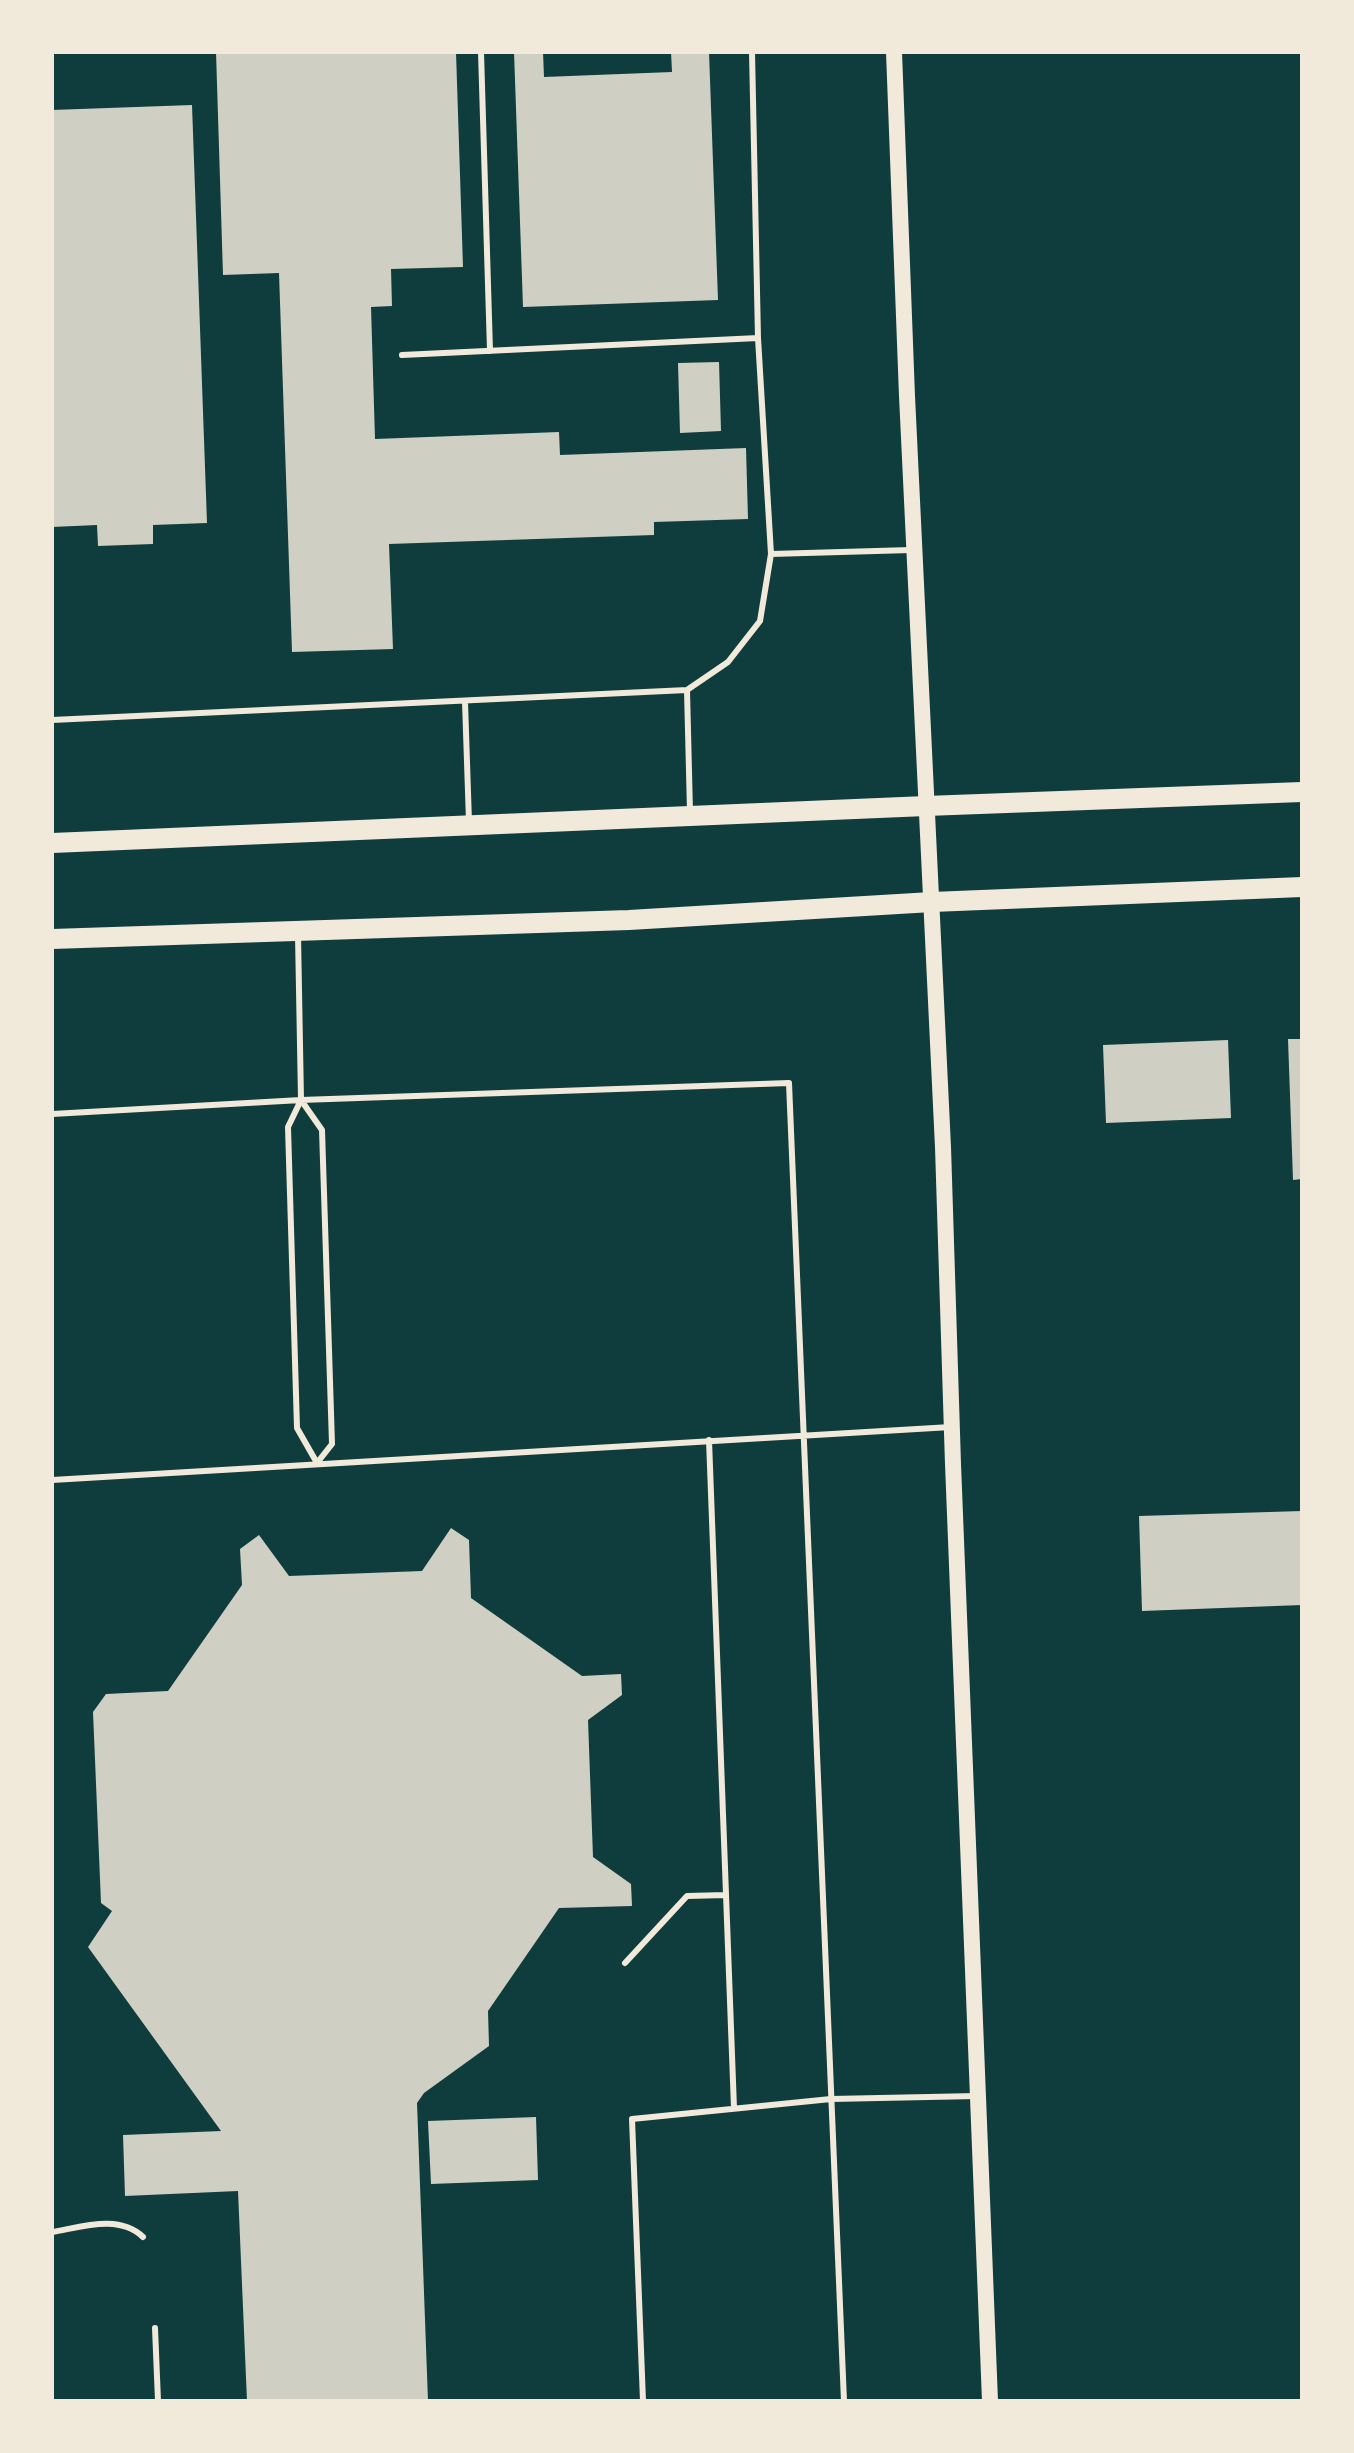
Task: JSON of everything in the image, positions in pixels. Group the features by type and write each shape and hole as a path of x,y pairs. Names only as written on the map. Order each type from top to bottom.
{"main road":[{"path":"894,52 932,902 990,2401"},
{"path":"52,843 1302,792"},
{"path":"52,939 629,920 932,902 1302,887"}],"lane":[{"path":"481,52 490,351"},
{"path":"52,720 687,690 728,662 760,621 771,554 758,338 752,52"},
{"path":"402,355 758,338"},
{"path":"771,554 915,550"},
{"path":"687,690 690,815"},
{"path":"465,702 469,825"},
{"path":"298,931 301,1100 288,1127 297,1428 317,1463"},
{"path":"52,1114 301,1100 789,1083 844,2401"},
{"path":"301,1100 322,1130 332,1444 317,1463"},
{"path":"52,1480 951,1427"},
{"path":"709,1440 734,2108"},
{"path":"625,1963 687,1896 726,1895"},
{"path":"643,2401 632,2119 831,2099 977,2096"},
{"path":"52,2232 113,2223 134,2229 143,2237"},
{"path":"155,2328 158,2401"}],"building":[{"path":"216,52 456,52 463,267 391,269 392,306 371,307 375,439 559,432 560,455 746,448 748,519 654,522 654,535 389,544 393,649 292,652 279,273 223,275"},
{"path":"514,52 543,52 544,77 672,72 671,52 709,52 718,300 523,307"},
{"path":"192,105 207,523 153,525 153,544 98,546 97,525 52,527 52,110"},
{"path":"719,362 721,431 680,433 678,363"},
{"path":"1288,1039 1302,1039 1302,1179 1293,1180"},
{"path":"1228,1040 1231,1118 1106,1123 1103,1045"},
{"path":"1302,1511 1302,1605 1142,1611 1139,1516"},
{"path":"451,1528 469,1540 471,1598 582,1676 621,1674 622,1695 588,1720 593,1857 631,1884 632,1906 559,1908 488,2011 489,2046 424,2093 417,2103 428,2401 247,2401 238,2191 125,2196 123,2135 221,2131 88,1947 112,1911 101,1903 93,1712 106,1694 168,1691 242,1585 240,1549 259,1535 289,1576 422,1571"},
{"path":"536,2117 538,2180 431,2184 428,2121"}]}
